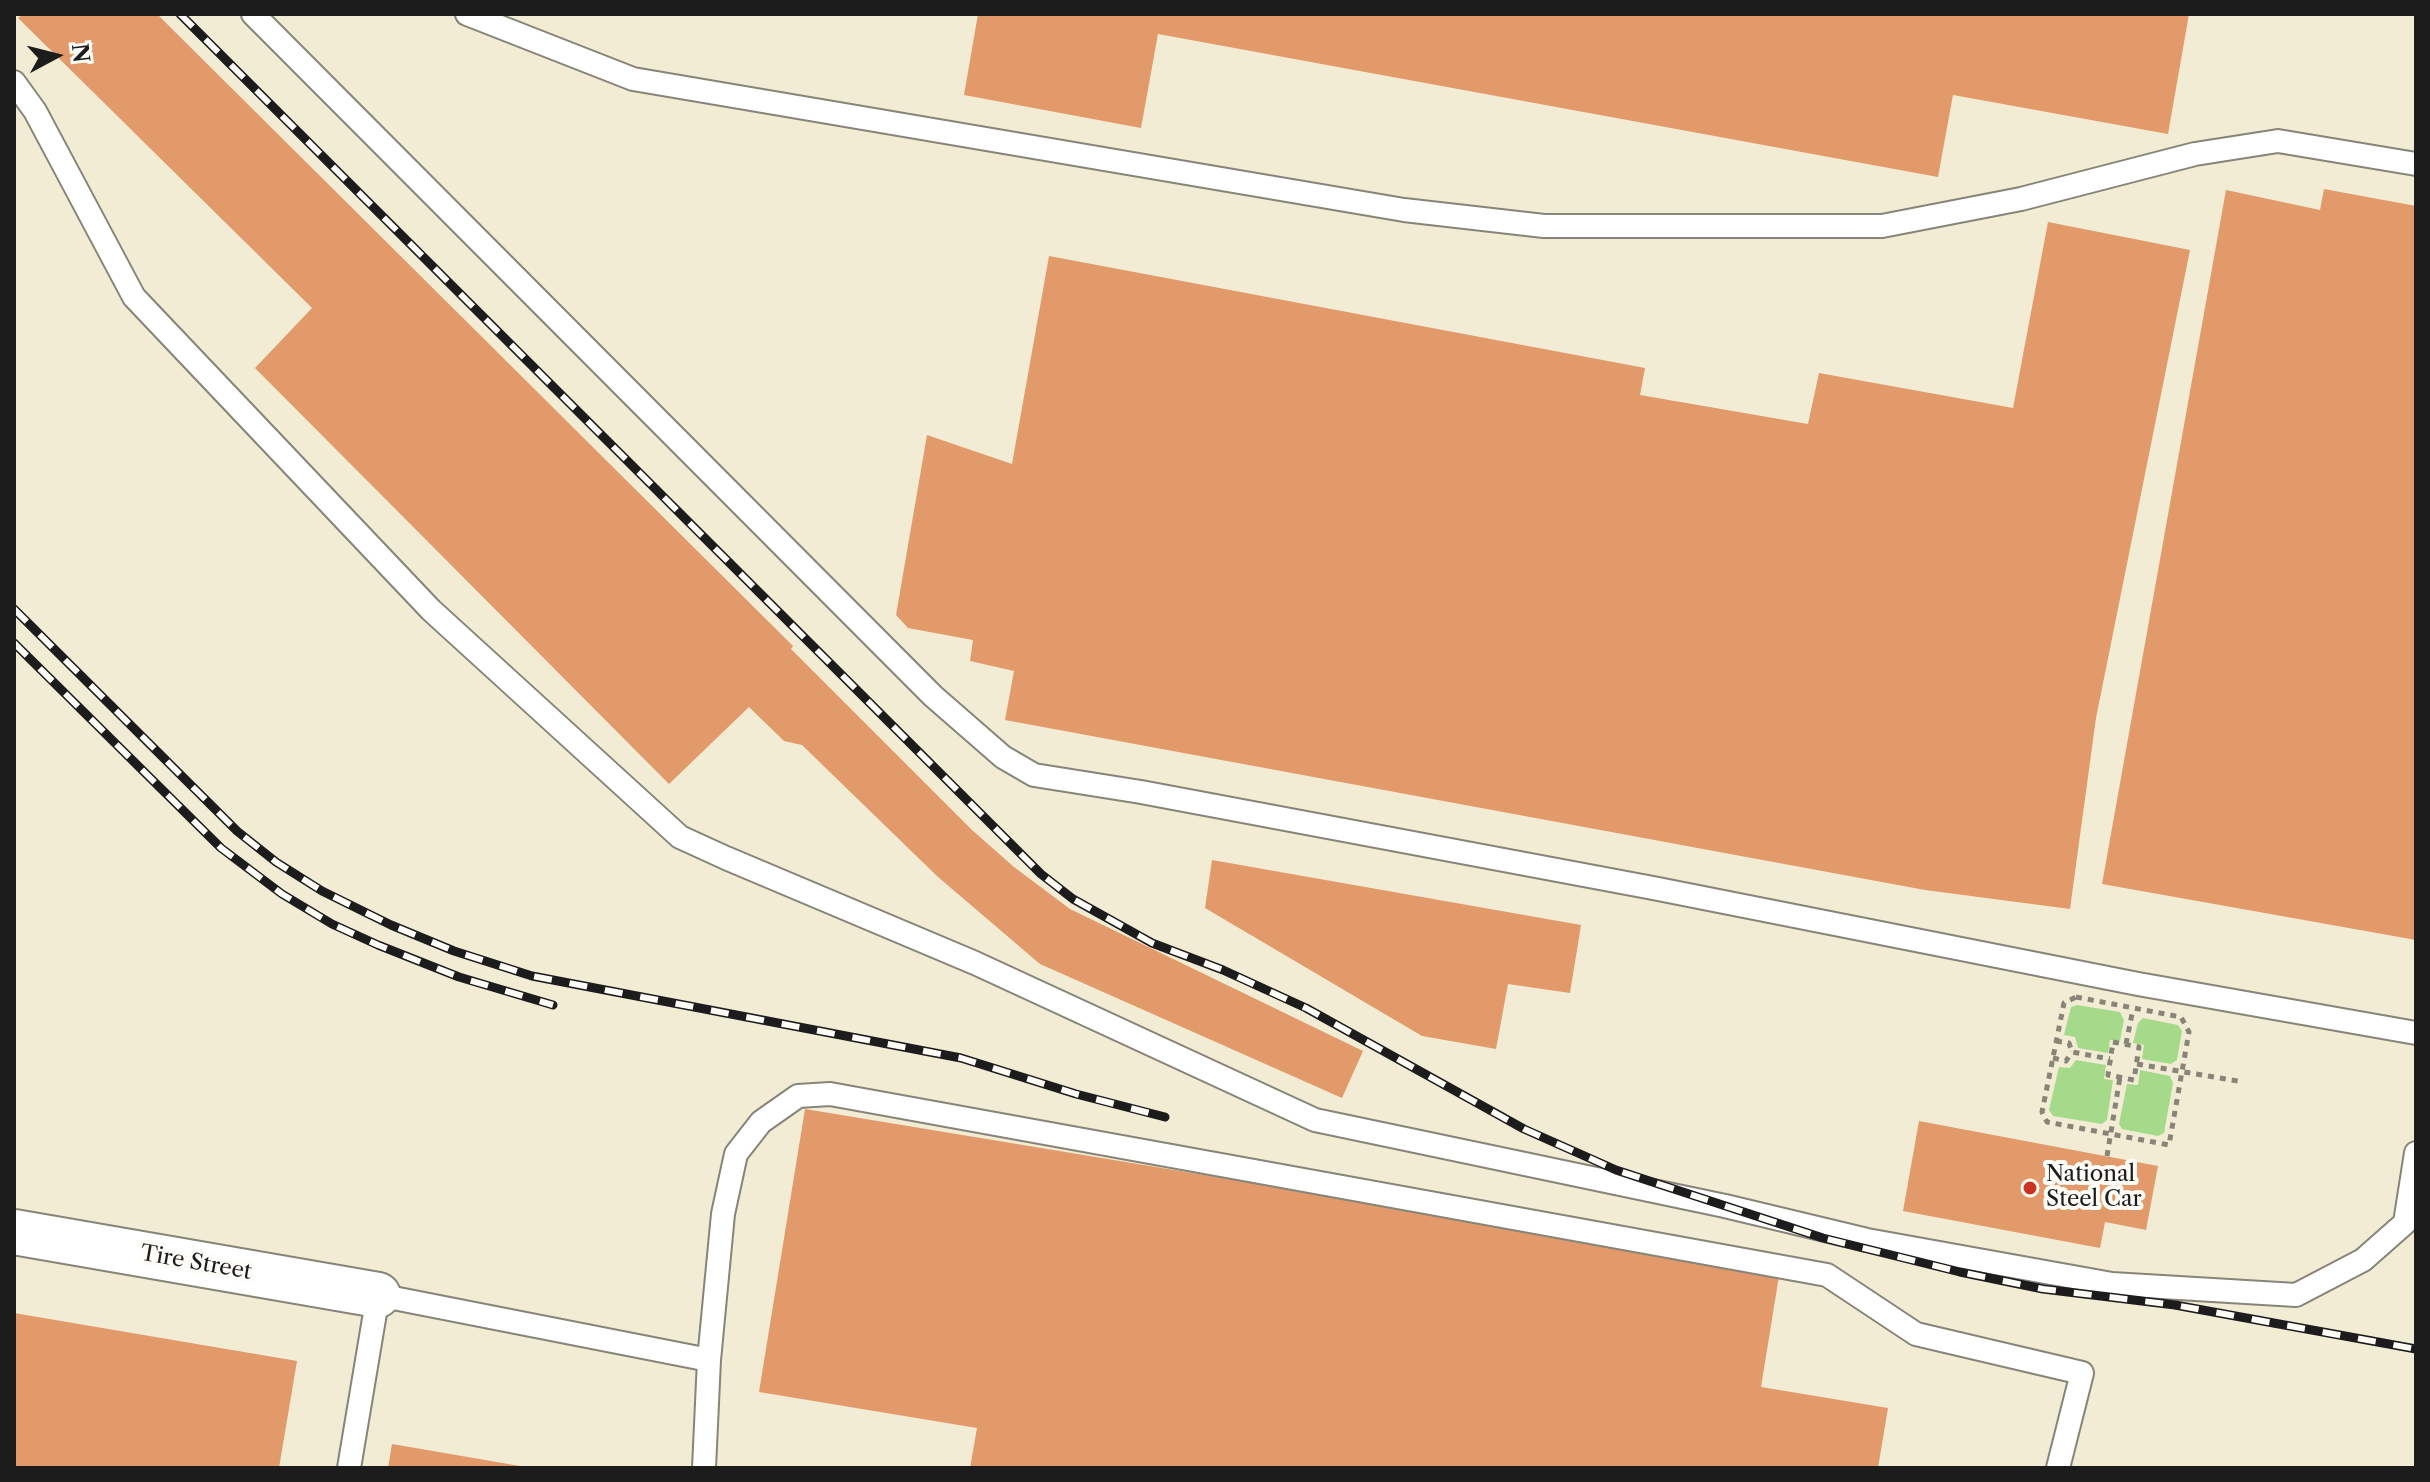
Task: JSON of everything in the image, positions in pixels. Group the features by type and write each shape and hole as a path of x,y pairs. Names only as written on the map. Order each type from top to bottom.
{"street":[{"name":"Tire Street","path":"14,1232 378,1295"}],"lane":[{"path":"253,14 933,696 1003,757 1034,775 1141,792 1643,886 2138,984 2416,1033"},
{"path":"467,14 633,79 1404,210 1544,226 1882,226 2021,199 2195,154 2278,141 2416,164"},
{"path":"14,82 35,111 134,297 431,610 680,837 726,858 975,963 1315,1120 1725,1206 1867,1240 2112,1284 2296,1295 2363,1260 2405,1223 2416,1153"},
{"path":"704,1468 709,1360 723,1214 736,1154 761,1122 798,1096 814,1095 845,1097 1827,1275 1916,1334 2082,1373 2058,1468"},
{"path":"349,1468 378,1295 709,1360"}],"path":[{"path":"2076,997 2181,1017 2189,1032 2169,1145 2047,1122 2042,1112 2056,1041 2064,1003 2076,997"},
{"path":"2056,1041 2069,1043 2072,1052"},
{"path":"2113,1042 2139,1047 2137,1064 2134,1080 2108,1075 2113,1042"},
{"path":"2053,1058 2066,1061 2072,1052"},
{"path":"2072,1052 2110,1059"},
{"path":"2137,1064 2238,1081"},
{"path":"2107,1156 2120,1077"}],"green space":[{"path":"2077,1005 2120,1012 2124,1020 2120,1041 2110,1040 2108,1053 2078,1048 2075,1037 2064,1035 2071,1007"},
{"path":"2143,1018 2178,1025 2182,1031 2177,1060 2171,1064 2142,1059 2144,1045 2133,1043 2138,1023"},
{"path":"2076,1060 2106,1065 2104,1079 2113,1080 2107,1120 2102,1124 2053,1116 2049,1110 2059,1067 2070,1068"},
{"path":"2140,1070 2170,1076 2173,1083 2164,1133 2158,1136 2122,1129 2119,1124 2127,1084 2138,1085"}],"building":[{"path":"23,14 157,14 793,646 791,649 972,830 1014,867 1070,909 1363,1051 1342,1098 1040,964 938,877 802,745 784,741 749,707 669,784 255,368 312,308 18,18"},
{"path":"978,14 2189,14 2168,134 1953,95 1938,177 1158,34 1141,128 964,95"},
{"path":"2324,189 2416,206 2416,940 2102,884 2226,190 2320,210"},
{"path":"2048,222 2190,250 2096,718 2070,909 1925,890 1005,720 1014,671 970,661 973,640 908,628 896,615 927,435 1012,464 1049,256 1645,368 1640,395 1808,424 1819,373 2013,408"},
{"path":"1212,860 1581,925 1570,993 1508,984 1496,1049 1422,1036 1205,908"},
{"path":"805,1109 1780,1270 1761,1387 1888,1408 1878,1468 970,1468 977,1428 759,1392"},
{"name":"National Steel Car","path":"1919,1121 2158,1166 2146,1230 2105,1222 2100,1248 1903,1211"},
{"path":"14,1313 297,1361 279,1468 14,1468"},
{"path":"392,1444 520,1466 520,1468 388,1468"}],"railway":[{"path":"180,14 1041,874 1073,899 1152,943 1223,970 1306,1008 1524,1129 1616,1170 1823,1238 1960,1272 2043,1289 2175,1305 2416,1349"},
{"path":"14,609 237,831 276,862 322,891 391,925 454,951 532,976 961,1058 1076,1094 1165,1117"},
{"path":"14,643 221,848 282,894 332,924 378,945 459,977 553,1005"}],"place":[{"name":"National Steel Car","path":"2030,1188"}]}
